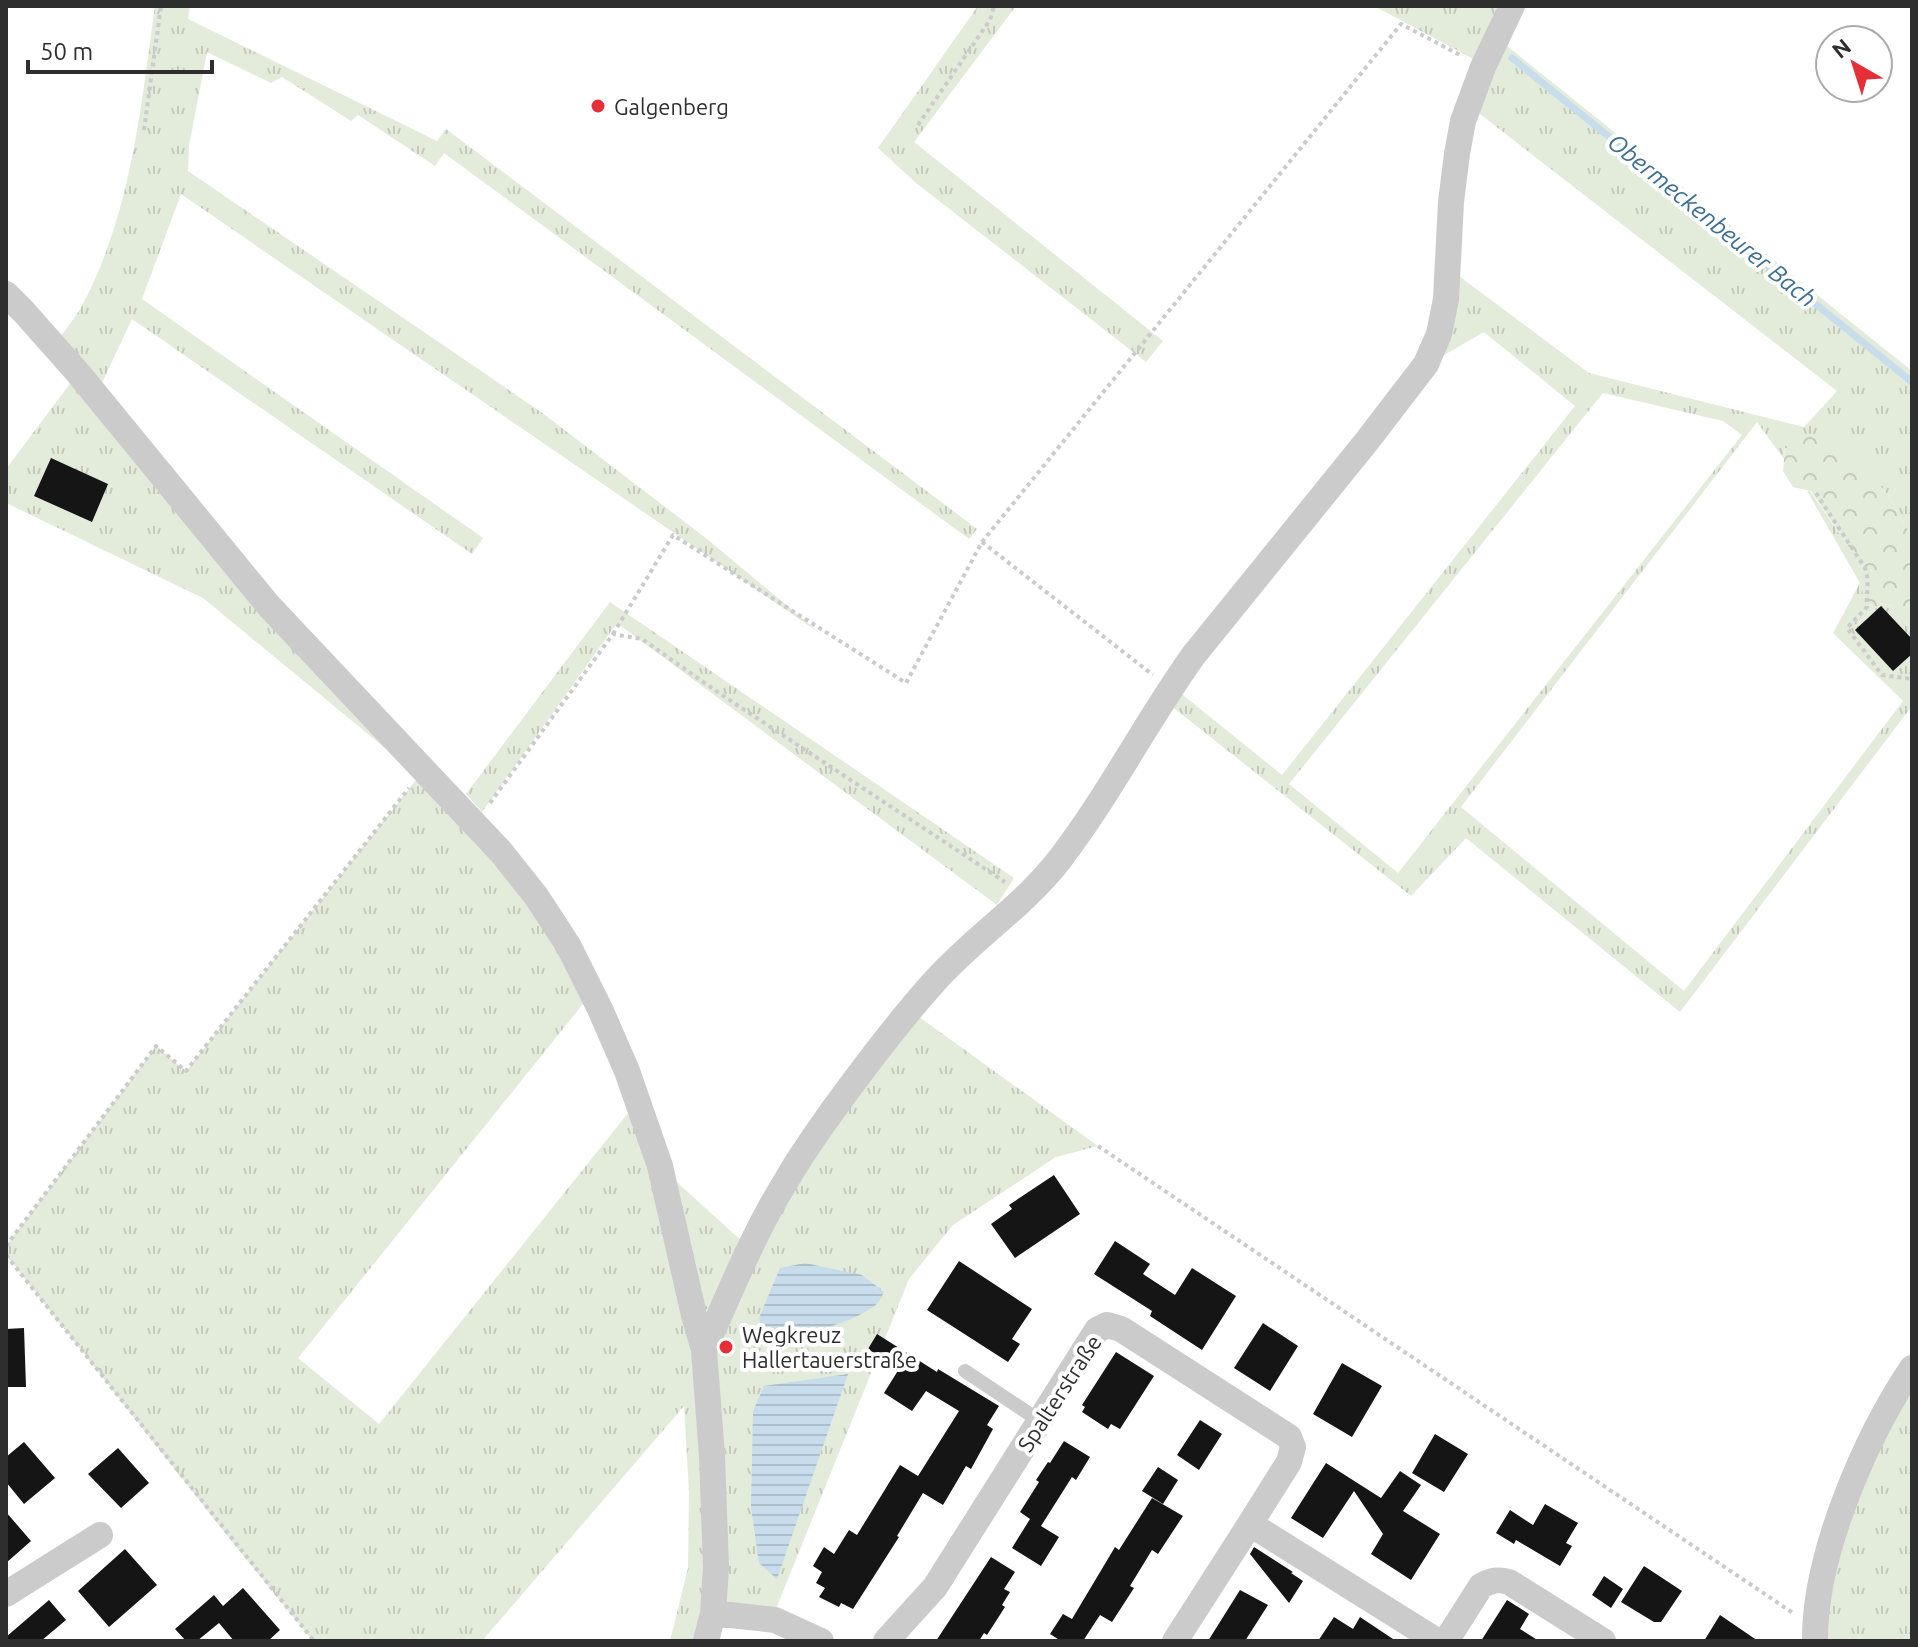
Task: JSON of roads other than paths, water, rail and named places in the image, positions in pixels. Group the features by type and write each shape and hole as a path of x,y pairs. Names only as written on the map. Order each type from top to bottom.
{"street":[{"path":"704,1350 786,1180 848,1089 941,974 1027,897 1060,859 1193,656 1426,364 1439,334 1446,299 1451,202 1463,121 1483,67 1512,6"},
{"path":"6,294 78,373 269,606 501,852 536,896 568,945 627,1071 660,1166 704,1350 716,1567 713,1613 706,1641"},
{"name":"Spalterstraße","path":"886,1641 935,1587 1097,1330 1107,1325 1121,1329 1289,1437 1293,1447 1289,1462 1175,1641"},
{"path":"1815,1634 1825,1569 1844,1501 1877,1430 1912,1368"},
{"path":"1250,1524 1437,1641"},
{"path":"6,1594 100,1535"},
{"path":"1446,1641 1481,1586 1500,1579 1603,1641"},
{"path":"713,1613 775,1620 821,1641"}],"lane":[{"path":"965,1371 1040,1421"}],"water":[{"path":"805,1263 862,1275 884,1292 875,1306 848,1320 806,1332 763,1336 759,1318 780,1268"},
{"path":"848,1374 777,1579 759,1563 751,1507 753,1411 764,1386"}],"waterway":[{"name":"Obermeckenbeurer Bach","path":"1512,58 1912,382"}],"place":[{"name":"Galgenberg","path":"598,106"},
{"name":"Wegkreuz Hallertauerstraße","path":"726,1347"}]}
